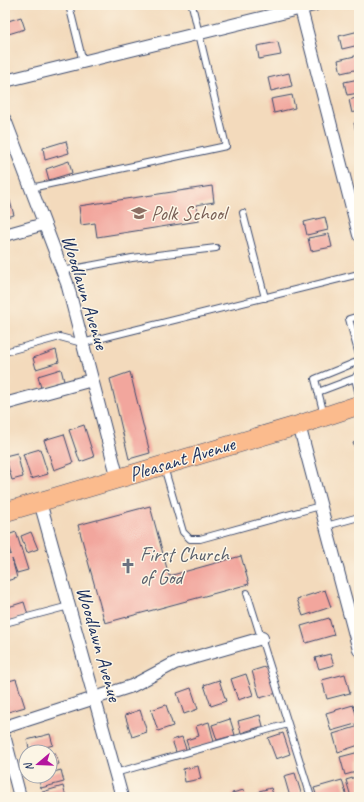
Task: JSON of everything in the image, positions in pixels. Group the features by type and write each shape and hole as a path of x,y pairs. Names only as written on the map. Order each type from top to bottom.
{"main road":[{"name":"Pleasant Avenue","path":"5,512 299,425 359,405"}],"street":[{"path":"5,81 314,5"},
{"path":"301,7 359,235"},
{"name":"Woodlawn Avenue","path":"5,120 7,133 67,283 118,478"},
{"path":"5,235 44,224"},
{"path":"8,403 92,380"},
{"path":"299,425 320,506 354,615 359,650"},
{"name":"Woodlawn Avenue","path":"40,502 122,797"},
{"path":"5,727 132,686 175,663 262,638"},
{"path":"5,739 20,797"}],"lane":[{"path":"69,5 83,62"},
{"path":"30,188 226,146 192,5"},
{"path":"243,213 265,298"},
{"path":"62,271 132,258 216,248"},
{"path":"5,352 60,337 82,343 359,274"},
{"path":"359,316 349,319 359,355"},
{"path":"324,416 315,379 359,361"},
{"path":"318,392 355,378 359,372"},
{"path":"355,378 359,395"},
{"path":"163,465 183,532 190,539 200,539 320,506"},
{"path":"326,526 359,517"},
{"path":"247,593 311,797"},
{"path":"5,623 69,606"},
{"path":"115,773 288,724"}],"building":[{"path":"21,17 25,29 5,35 5,22"},
{"path":"359,31 359,45 342,49 339,36"},
{"path":"278,42 281,55 259,59 257,46"},
{"path":"359,55 359,69 341,73 338,60"},
{"path":"289,73 292,86 271,91 268,78"},
{"path":"359,79 359,93 347,95 344,82"},
{"path":"292,95 295,108 274,113 271,99"},
{"path":"359,97 359,111 352,113 349,100"},
{"path":"359,122 359,136 357,137 354,123"},
{"path":"66,141 69,153 45,160 43,148"},
{"path":"69,161 72,173 49,180 46,169"},
{"name":"Polk School","path":"212,186 214,202 196,205 199,221 97,237 95,223 81,225 79,206"},
{"path":"7,191 14,215 5,217 5,192"},
{"path":"325,217 328,230 307,235 304,222"},
{"path":"329,234 332,247 311,251 308,238"},
{"path":"56,350 59,362 36,369 33,358"},
{"path":"61,369 64,381 41,388 38,376"},
{"path":"130,372 150,453 129,459 110,379"},
{"path":"84,425 94,457 80,462 69,430"},
{"path":"64,434 73,463 54,470 44,440"},
{"path":"359,440 359,459 353,443"},
{"path":"40,449 48,474 31,479 23,454"},
{"path":"17,453 23,477 12,480 5,456"},
{"name":"First Church of God","path":"150,506 169,576 241,556 249,584 105,623 78,525"},
{"path":"16,532 28,570 17,573 12,559 17,578 6,581 5,556 11,554 5,536"},
{"path":"31,532 38,549 27,553 21,536"},
{"path":"325,590 331,607 303,616 297,599"},
{"path":"24,602 28,615 5,622 5,608"},
{"path":"329,618 334,635 306,643 301,626"},
{"path":"330,654 334,665 319,669 315,658"},
{"path":"268,666 277,693 260,698 252,671"},
{"path":"246,674 253,695 238,700 231,679"},
{"path":"345,674 350,693 327,699 322,680"},
{"path":"16,679 25,707 8,712 5,703 5,682"},
{"path":"219,680 226,701 211,706 204,685"},
{"path":"191,688 198,709 184,714 177,693"},
{"path":"166,705 173,726 158,731 151,710"},
{"path":"353,705 359,723 331,731 326,713"},
{"path":"140,710 147,732 132,737 125,715"},
{"path":"260,715 263,726 241,733 238,721"},
{"path":"230,719 235,735 217,740 212,725"},
{"path":"209,722 214,742 189,749 186,740 199,736 196,726"},
{"path":"359,726 359,745 338,752 333,734"},
{"path":"283,733 290,754 276,759 268,738"},
{"path":"50,734 53,744 28,744 27,740"},
{"path":"182,737 187,752 177,755 172,740"},
{"path":"359,752 359,771 345,775 340,757"},
{"path":"198,766 201,779 185,782 183,769"},
{"path":"61,770 64,782 58,784 58,771"},
{"path":"295,773 302,796 290,797 284,776"},
{"path":"359,776 359,795 351,797 346,780"},
{"path":"342,780 347,797 317,797 314,788"},
{"path":"40,784 56,784 41,788"},
{"path":"63,786 66,797 41,797 39,793"},
{"path":"271,788 274,797 261,797 259,791"},
{"path":"244,790 246,797 233,797 232,793"}],"place":[{"name":"Polk School","path":"139,213"},
{"name":"First Church of God","path":"128,566"}]}
